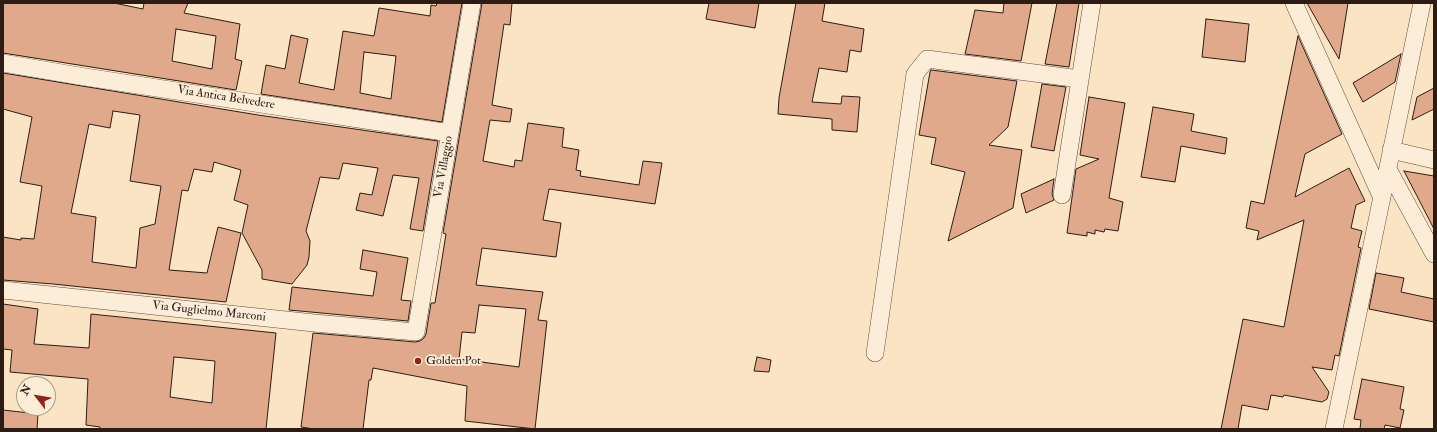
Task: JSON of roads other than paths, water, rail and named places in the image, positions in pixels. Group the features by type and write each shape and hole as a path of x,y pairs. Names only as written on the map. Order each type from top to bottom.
{"street":[{"name":"Via Villaggio","path":"416,332 472,3"},
{"path":"1062,195 1092,3"},
{"path":"1294,3 1382,198"},
{"path":"1334,429 1422,3"},
{"path":"875,353 915,74 927,59 1080,79"},
{"name":"Via Antica Belvedere","path":"3,63 79,76 450,132"},
{"path":"1391,150 1434,160"},
{"path":"1388,168 1434,254"},
{"name":"Via Guglielmo Marconi","path":"3,290 416,332"}],"place":[{"name":"Golden Pot","path":"418,361"}]}
